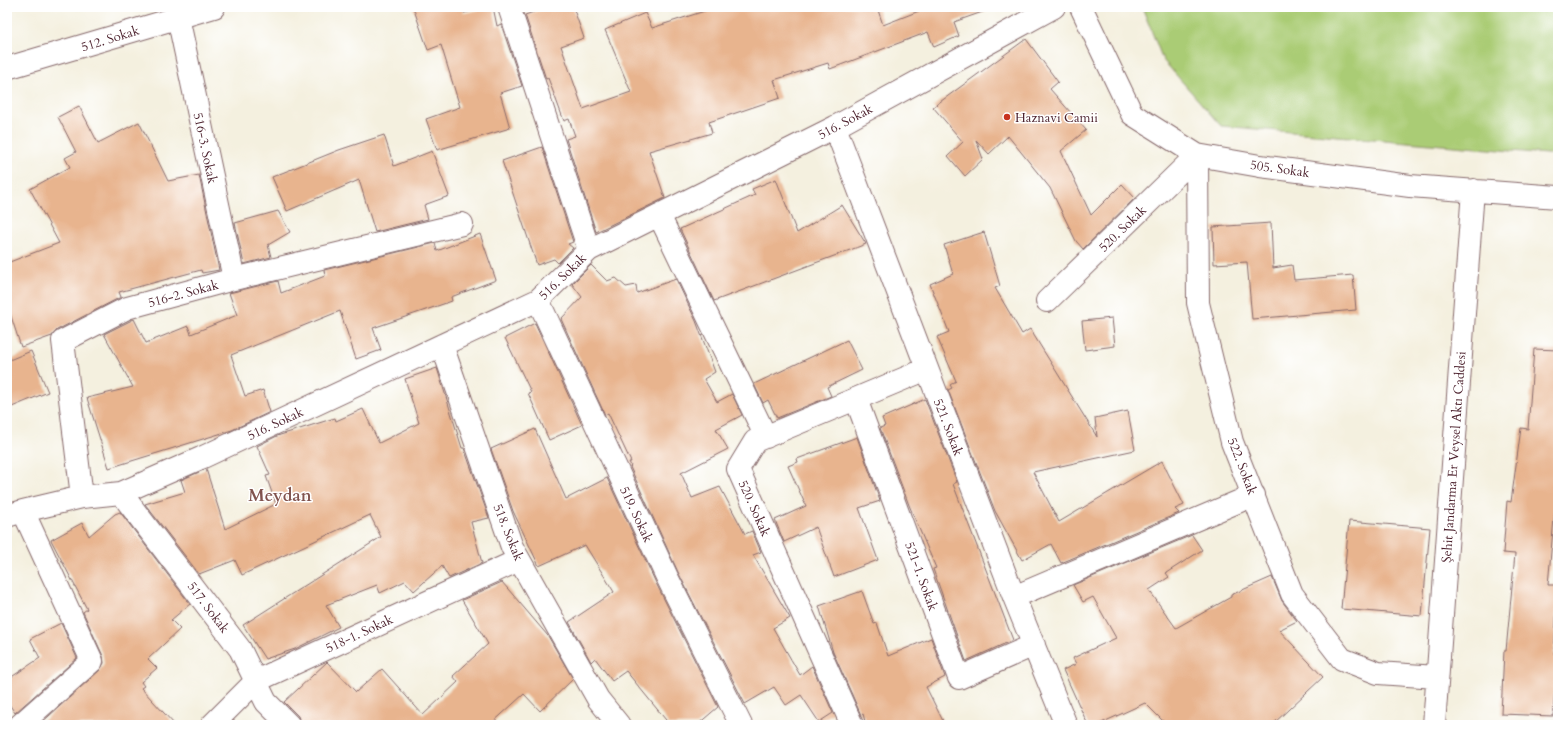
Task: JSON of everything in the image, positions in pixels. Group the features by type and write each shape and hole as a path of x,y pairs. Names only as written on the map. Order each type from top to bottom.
{"street":[{"name":"512. Sokak","path":"7,68 214,7"},
{"path":"509,7 589,250"},
{"name":"516. Sokak","path":"15,513 82,498 121,493 201,458 538,300 589,250 835,127 1054,7"},
{"name":"505. Sokak","path":"1081,7 1132,114 1196,155 1260,166 1410,186 1558,197"},
{"name":"516-3. Sokak","path":"178,17 234,279"},
{"name":"521. Sokak","path":"835,127 1014,598 1066,725"},
{"name":"520. Sokak","path":"1047,301 1196,155"},
{"name":"522. Sokak","path":"1196,155 1198,303 1232,442 1292,594 1342,659 1378,673 1437,677"},
{"name":"Şehit Jandarma Er Veysel Aktı Caddesi","path":"1434,725 1473,190"},
{"path":"659,215 766,438 927,369"},
{"name":"516-2. Sokak","path":"82,498 63,341 127,308 234,279 462,224"},
{"name":"519. Sokak","path":"538,300 666,577 741,725"},
{"name":"518. Sokak","path":"442,345 512,546 598,699 619,725"},
{"name":"521-1. Sokak","path":"856,399 959,678 1034,645"},
{"name":"520. Sokak","path":"766,438 755,442 738,469 844,722"},
{"name":"517. Sokak","path":"121,493 240,649 266,702 289,725"},
{"path":"1014,598 1254,495"},
{"path":"15,513 92,661 20,725"},
{"name":"518-1. Sokak","path":"212,725 256,681 519,560"},
{"path":"7,714 15,725"}],"green space":[{"path":"1142,7 1558,7 1558,155 1221,126 1163,60"}],"building":[{"path":"413,7 461,7 464,13 493,7 497,26 501,24 522,86 500,93 510,128 437,150 426,119 460,107 441,45 428,50"},
{"path":"548,7 573,7 584,38 561,46 583,109 631,92 605,30 645,13 652,28 717,7 877,7 883,25 919,11 917,7 987,7 988,10 954,22 959,36 934,47 928,32 830,69 828,63 774,80 780,98 709,122 712,133 649,151 665,198 596,232 566,139 575,136 569,119 564,121 548,78 546,79 525,15"},
{"name":"Haznavi Camii","path":"1026,39 1058,82 1050,89 1086,130 1061,151 1091,215 1122,184 1135,198 1083,249 1076,241 1050,188 1008,136 989,154 976,140 983,159 965,176 948,156 963,142 933,107"},
{"path":"79,106 98,143 139,122 168,181 199,175 219,270 202,273 201,270 119,292 121,297 57,330 52,336 21,347 7,304 7,263 59,243 30,189 70,167 65,158 76,152 58,117"},
{"path":"384,135 394,166 432,151 449,196 424,205 428,219 375,232 359,180 287,211 272,177 339,150"},
{"path":"542,147 573,242 568,244 573,248 558,263 554,259 537,265 502,161"},
{"path":"776,179 797,233 842,205 866,244 714,301 680,229 755,195 752,189"},
{"path":"278,211 290,232 268,245 271,257 244,264 235,223"},
{"path":"1271,223 1273,268 1292,265 1294,280 1353,275 1356,310 1252,319 1247,262 1214,264 1213,227"},
{"path":"984,232 1000,286 995,288 1022,334 1030,329 1097,437 1095,418 1128,411 1135,450 1033,472 1059,522 1162,461 1184,505 1175,509 1179,513 1061,563 1051,544 1022,560 995,511 948,390 952,388 950,385 956,381 937,337 949,332 930,284 953,274 944,245"},
{"path":"480,234 496,280 451,297 452,301 373,328 381,350 356,359 340,311 231,355 245,396 263,390 270,412 232,430 109,468 87,398 133,387 104,334 134,319 146,343 188,326 191,334 237,315 229,293 278,281 281,293 325,276 324,270 435,243 437,251"},
{"path":"591,265 607,281 616,278 626,287 636,285 637,293 676,279 696,321 715,372 704,379 717,402 732,394 742,415 716,429 728,449 681,473 692,498 720,487 745,534 752,531 761,552 753,555 790,618 773,628 800,675 812,666 833,713 819,722 801,695 786,705 774,687 745,704 678,572 630,467 629,462 631,462 608,413 605,415 561,319 582,297 572,284"},
{"path":"1112,318 1115,346 1085,350 1082,321"},
{"path":"535,323 582,425 549,440 528,393 531,392 505,338"},
{"path":"847,340 862,370 827,387 831,396 777,418 768,400 763,403 754,384"},
{"path":"1534,349 1558,350 1558,497 1556,497 1548,585 1558,585 1554,654 1557,654 1553,716 1501,714 1504,651 1506,651 1515,554 1503,553 1507,501 1511,502 1521,428 1528,429"},
{"path":"31,351 48,392 7,409 7,361"},
{"path":"437,368 462,448 464,448 489,518 471,522 482,563 449,578 442,566 414,591 405,581 380,593 377,585 326,605 339,627 295,649 265,659 243,625 381,537 370,515 242,575 235,560 199,574 145,504 185,492 181,480 206,469 225,529 276,504 266,476 270,475 257,446 277,436 335,418 336,421 363,409 379,443 419,423 405,379"},
{"path":"925,399 957,482 953,484 1013,640 966,661 933,569 936,568 909,505 880,428 885,426 882,418"},
{"path":"535,429 566,499 607,478 656,583 718,707 697,725 670,725 626,671 612,681 595,658 591,662 569,622 614,592 585,545 539,566 513,511 491,449"},
{"path":"857,437 880,501 859,508 878,560 834,577 816,527 784,542 775,520 806,506 788,466 798,462 797,459"},
{"path":"120,512 190,604 171,620 180,629 148,659 157,668 141,682 144,686 141,688 175,725 39,725 100,670 104,663 103,656 83,612 87,609 51,540 82,523 89,536 115,514"},
{"path":"1349,521 1430,528 1422,616 1341,609"},
{"path":"1192,535 1202,550 1166,573 1169,577 1149,590 1176,628 1231,597 1231,595 1272,577 1282,601 1297,621 1279,630 1323,677 1272,725 1167,725 1145,703 1097,725 1088,725 1063,670 1076,664 1073,658 1116,638 1093,597 1083,602 1073,585"},
{"path":"502,582 548,636 573,679 540,711 524,694 490,725 301,725 298,716 284,702 327,662 356,692 382,669 423,715 458,682 453,676 488,644 462,600"},
{"path":"862,591 874,624 877,623 888,656 931,638 945,677 926,687 945,725 866,725 863,714 861,715 833,652 819,606"},
{"path":"61,623 77,658 15,713 7,701 7,680 40,658 30,639"}],"place":[{"name":"Haznavi Camii","path":"1007,117"}],"district":[{"name":"Meydan","path":"280,495"}]}
